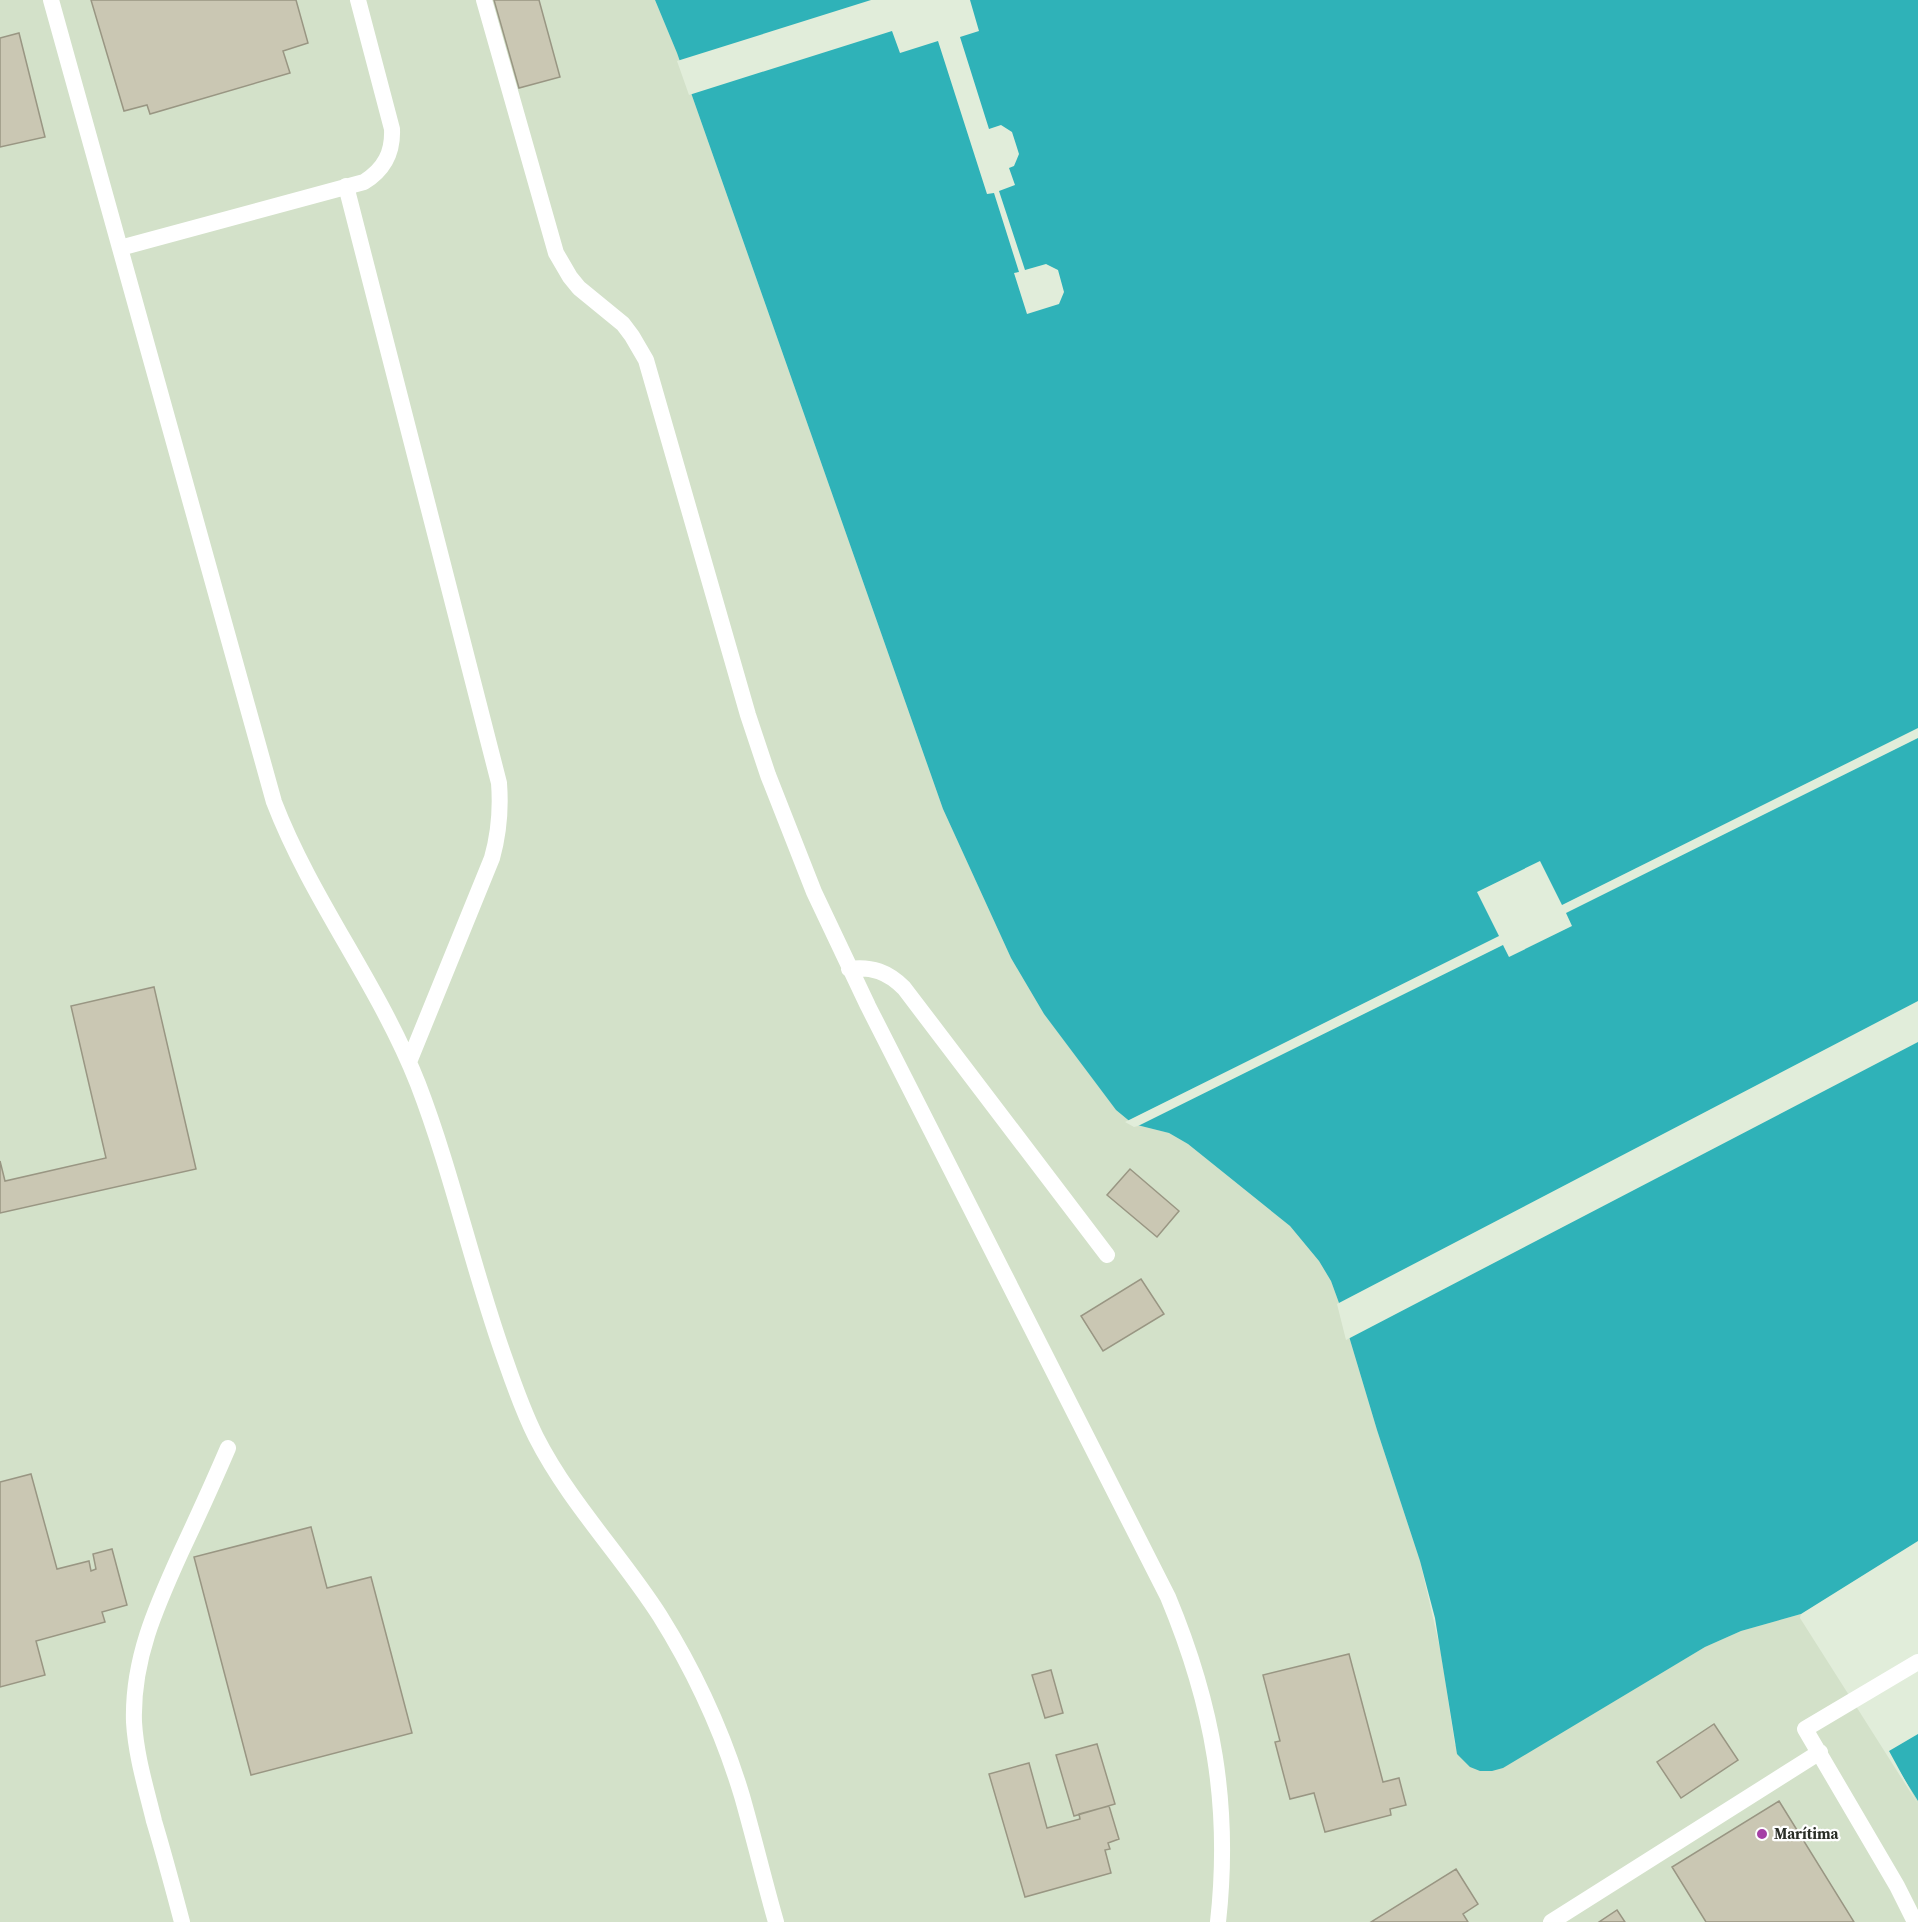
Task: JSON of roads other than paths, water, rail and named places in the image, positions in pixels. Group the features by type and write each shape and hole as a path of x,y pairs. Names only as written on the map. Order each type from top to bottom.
{"lane":[{"path":"51,0 274,802 300,864 377,996 409,1062 428,1111 487,1307 523,1410 556,1472 659,1615 685,1658 707,1703 742,1796 776,1922"},
{"path":"120,248 364,182 375,175 387,160 393,142 392,129 358,0"},
{"path":"484,0 556,253 579,288 623,324 646,360 748,715 790,833 849,969 1162,1587 1180,1628 1202,1690 1220,1788 1222,1853 1218,1922"},
{"path":"346,186 499,783 501,802 497,840 492,858 409,1062"},
{"path":"849,969 864,967 878,970 892,977 904,988 1107,1255"},
{"path":"182,1922 140,1762 134,1723 135,1693 141,1653 157,1606 228,1448"},
{"path":"1915,1922 1897,1886 1805,1730 1918,1662"},
{"path":"1551,1922 1820,1752"}],"water":[{"path":"655,0 1918,0 1918,1801 1801,1614 1741,1631 1705,1647 1503,1768 1480,1771 1470,1767 1457,1754 1435,1618 1420,1561 1331,1281 1319,1261 1290,1226 1188,1144 1169,1133 1133,1124 1116,1110 1044,1014 1011,958 943,809 677,53"}],"place":[{"name":"Marítima","path":"1762,1834"}]}
